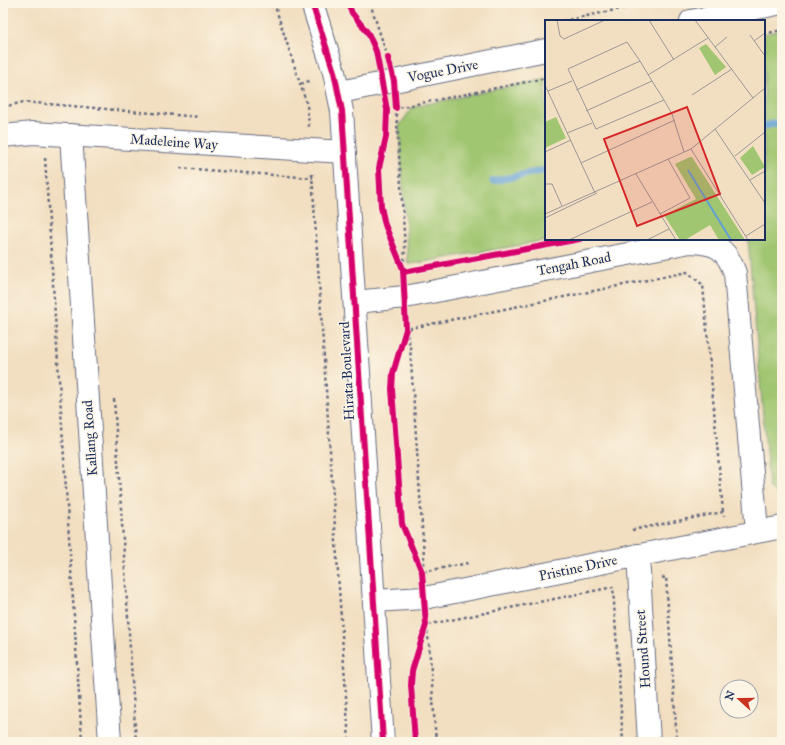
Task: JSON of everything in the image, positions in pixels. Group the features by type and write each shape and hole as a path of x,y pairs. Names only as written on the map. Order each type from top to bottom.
{"street":[{"name":"Hirata Boulevard","path":"312,3 340,92 383,742"},
{"path":"696,20 782,3"},
{"name":"Vogue Drive","path":"340,92 545,50"},
{"name":"Madeleine Way","path":"3,136 33,133 344,152"},
{"name":"Kallang Road","path":"71,135 110,742"},
{"name":"Tengah Road","path":"355,302 405,297 690,242 706,242 720,248 730,259 735,273 757,531"},
{"name":"Pristine Drive","path":"374,601 424,598 782,527"},
{"name":"Hound Street","path":"638,555 649,742"}],"path":[{"path":"274,3 307,105 349,742"},
{"path":"370,3 388,58"},
{"path":"568,20 648,3"},
{"path":"765,34 782,30"},
{"path":"386,110 545,78"},
{"path":"383,84 387,119"},
{"path":"3,107 24,102 206,118"},
{"path":"396,108 405,248 403,271"},
{"path":"301,126 309,126"},
{"path":"45,158 82,742"},
{"path":"179,168 313,178"},
{"path":"397,254 403,271"},
{"path":"403,271 411,271"},
{"path":"406,329 687,272 703,285 723,512"},
{"path":"402,342 406,329"},
{"path":"406,329 410,346 422,525 424,556 422,572"},
{"path":"113,392 136,742"},
{"path":"416,559 422,572"},
{"path":"426,625 613,587 623,742"},
{"path":"422,638 426,625"},
{"path":"426,625 429,643 436,742"}],"green space":[{"path":"782,30 782,499 769,487 748,240 765,240 765,34"},
{"path":"545,79 545,240 549,240 411,264 408,263 399,126 413,107"}],"waterway":[{"path":"765,126 782,122"},
{"path":"493,181 545,170"}],"cycle path":[{"path":"312,3 334,72 342,111 383,742"},
{"path":"348,3 352,13 368,33 376,51 387,110 386,137 379,168 381,207 385,225 403,269 406,329 393,373 392,389 402,524 422,572 426,625 412,671 411,685 415,742"},
{"path":"388,58 394,81 396,108"},
{"path":"403,272 575,240"}]}
